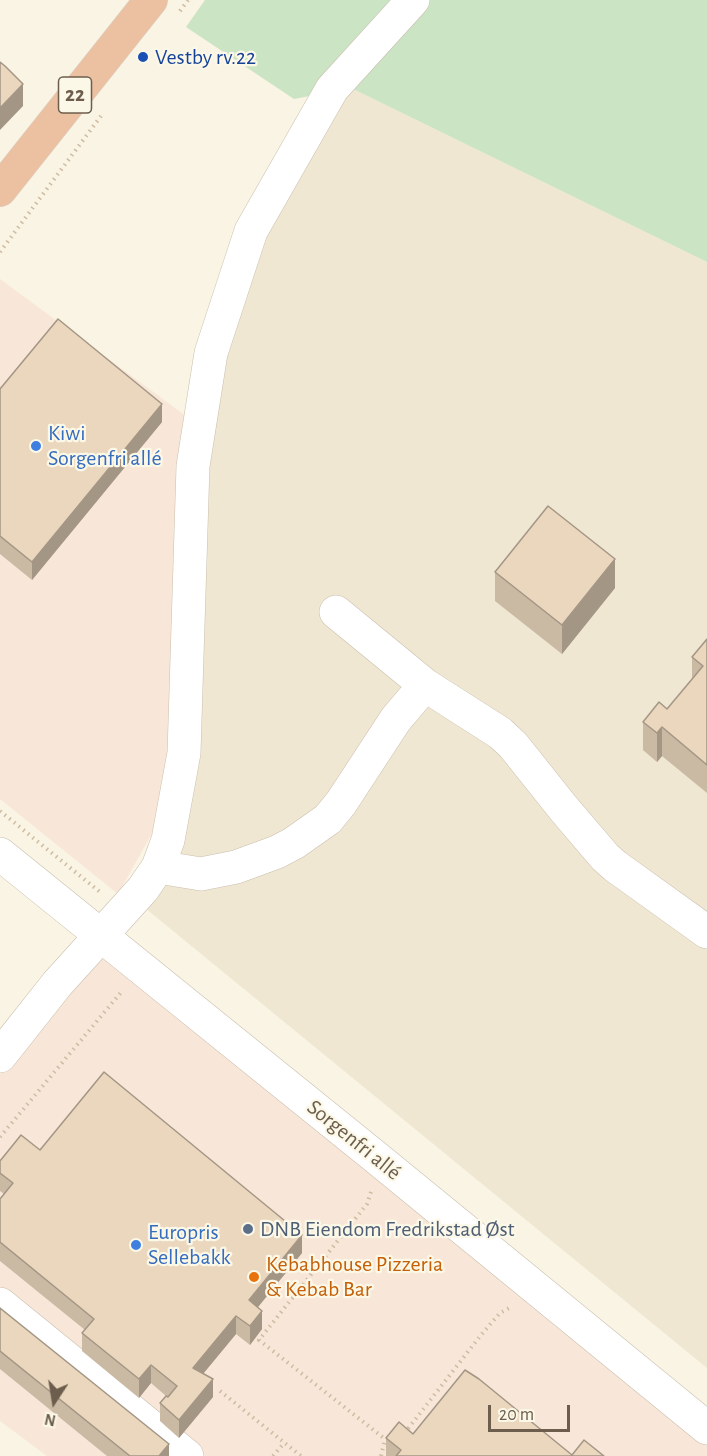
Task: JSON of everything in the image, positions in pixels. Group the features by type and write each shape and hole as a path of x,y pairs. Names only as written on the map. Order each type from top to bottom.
{"highway":[{"name":"22","path":"0,190 163,9"}],"street":[{"path":"0,1056 57,984 143,890 158,867 168,840 184,753 194,466 211,353 251,231 332,89 413,0"},
{"path":"336,612 425,685 500,733 513,745 571,817 615,866 707,932"},
{"path":"158,867 201,874 236,867 278,852 294,843 328,819 396,719 425,685"},
{"name":"Sorgenfri allé","path":"0,854 707,1428"},
{"path":"0,1304 186,1456"}],"path":[{"path":"163,9 188,0"},
{"path":"0,252 105,110"},
{"path":"0,811 123,910"},
{"path":"0,1137 141,969"},
{"path":"373,1155 361,1170 371,1188 367,1204 259,1340 385,1439"},
{"path":"400,1433 407,1430 500,1313 510,1307 521,1306"},
{"path":"220,1391 300,1456"},
{"path":"385,1439 392,1436"},
{"path":"381,1456 385,1439"},
{"path":"273,1456 284,1443"}],"shaded area":[{"path":"351,88 707,262 707,1368 145,908 206,459 227,351 259,250 320,136"},
{"path":"0,279 186,416 169,759 155,828 118,894 0,799"},
{"path":"101,936 707,1428 707,1456 47,1456 0,1421 0,1056"}],"green space":[{"path":"205,0 707,0 707,262 351,88 294,99 186,27"}],"building":[{"path":"0,62 23,84 0,108"},
{"path":"58,319 162,404 32,562 0,536 0,389"},
{"path":"548,506 615,559 562,625 495,572"},
{"path":"707,639 707,765 662,727 657,733 643,722 659,702 667,709 703,666 692,657"},
{"path":"104,1072 302,1235 249,1300 262,1311 250,1326 236,1316 193,1368 213,1379 179,1420 160,1403 177,1386 151,1365 139,1379 82,1333 94,1319 0,1242 0,1199 13,1183 0,1173 0,1161 21,1135 40,1150"},
{"path":"0,1308 169,1444 159,1456 130,1456 0,1351"},
{"path":"465,1370 572,1455 584,1440 604,1456 396,1456 401,1450 386,1438 399,1422 413,1434"}],"place":[{"name":"Vestby rv.22","path":"143,57"},
{"name":"Kiwi Sorgenfri allé","path":"36,446"},
{"name":"DNB Eiendom Fredrikstad Øst","path":"248,1229"},
{"name":"Europris Sellebakk","path":"136,1245"},
{"name":"Kebabhouse Pizzeria & Kebab Bar","path":"254,1277"}]}
